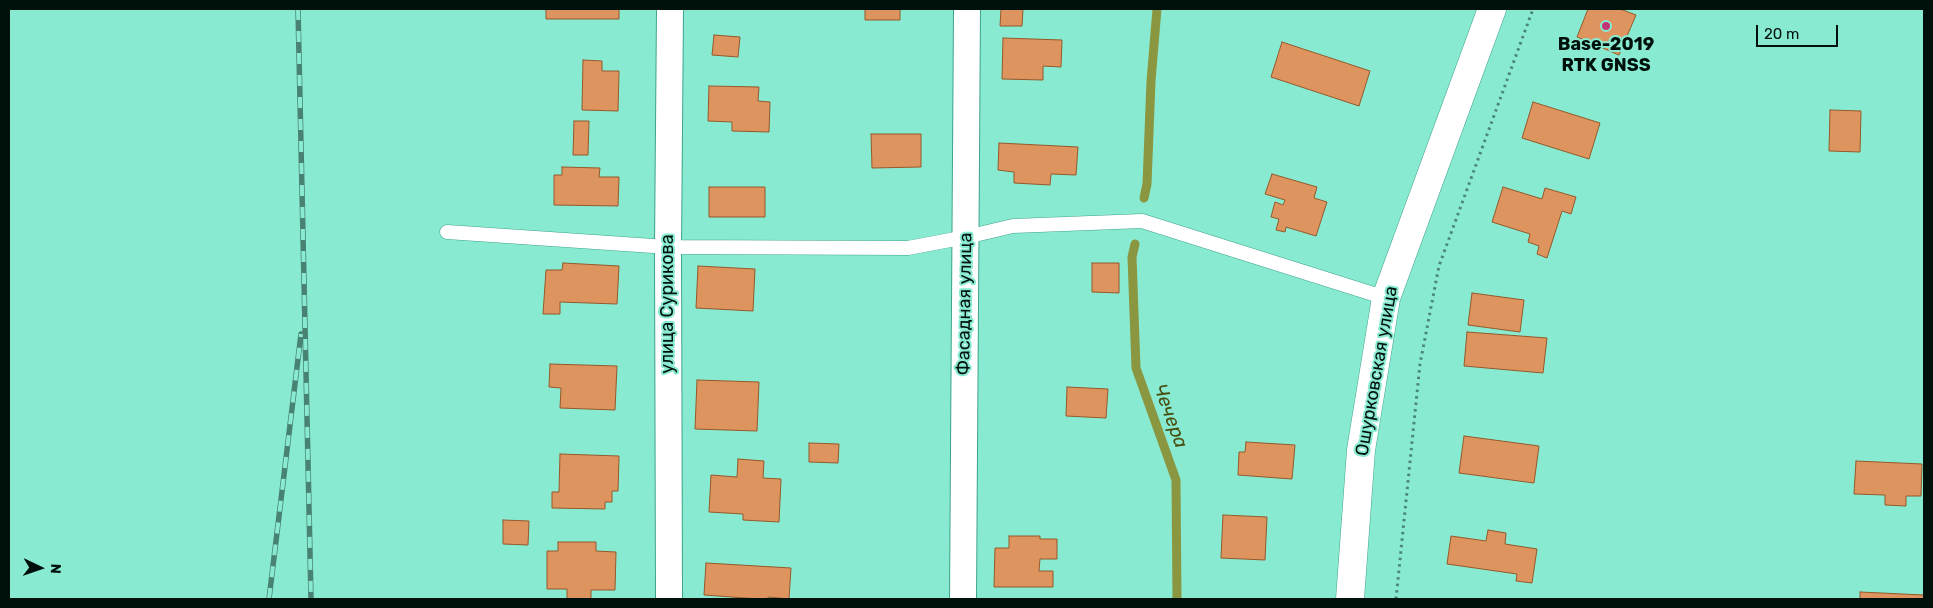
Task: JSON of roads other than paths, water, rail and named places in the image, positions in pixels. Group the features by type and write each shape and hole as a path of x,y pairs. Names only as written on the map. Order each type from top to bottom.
{"street":[{"name":"улица Сурикова","path":"669,599 668,247 670,9"},
{"name":"Фасадная улица","path":"963,599 967,9"},
{"name":"Ошурковская улица","path":"1350,599 1361,450 1386,298 1492,9"}],"lane":[{"path":"447,232 668,247 908,248 1013,226 1142,221 1386,298"}],"waterway":[{"name":"Чечера","path":"1144,198 1147,184 1151,81 1157,9"},
{"name":"Чечера","path":"1135,244 1132,257 1136,368 1176,480 1177,599"}],"railway":[{"path":"298,9 311,599"},
{"path":"269,599 301,334"}],"place":[{"name":"Base-2019 RTK GNSS","path":"1606,26"}]}
